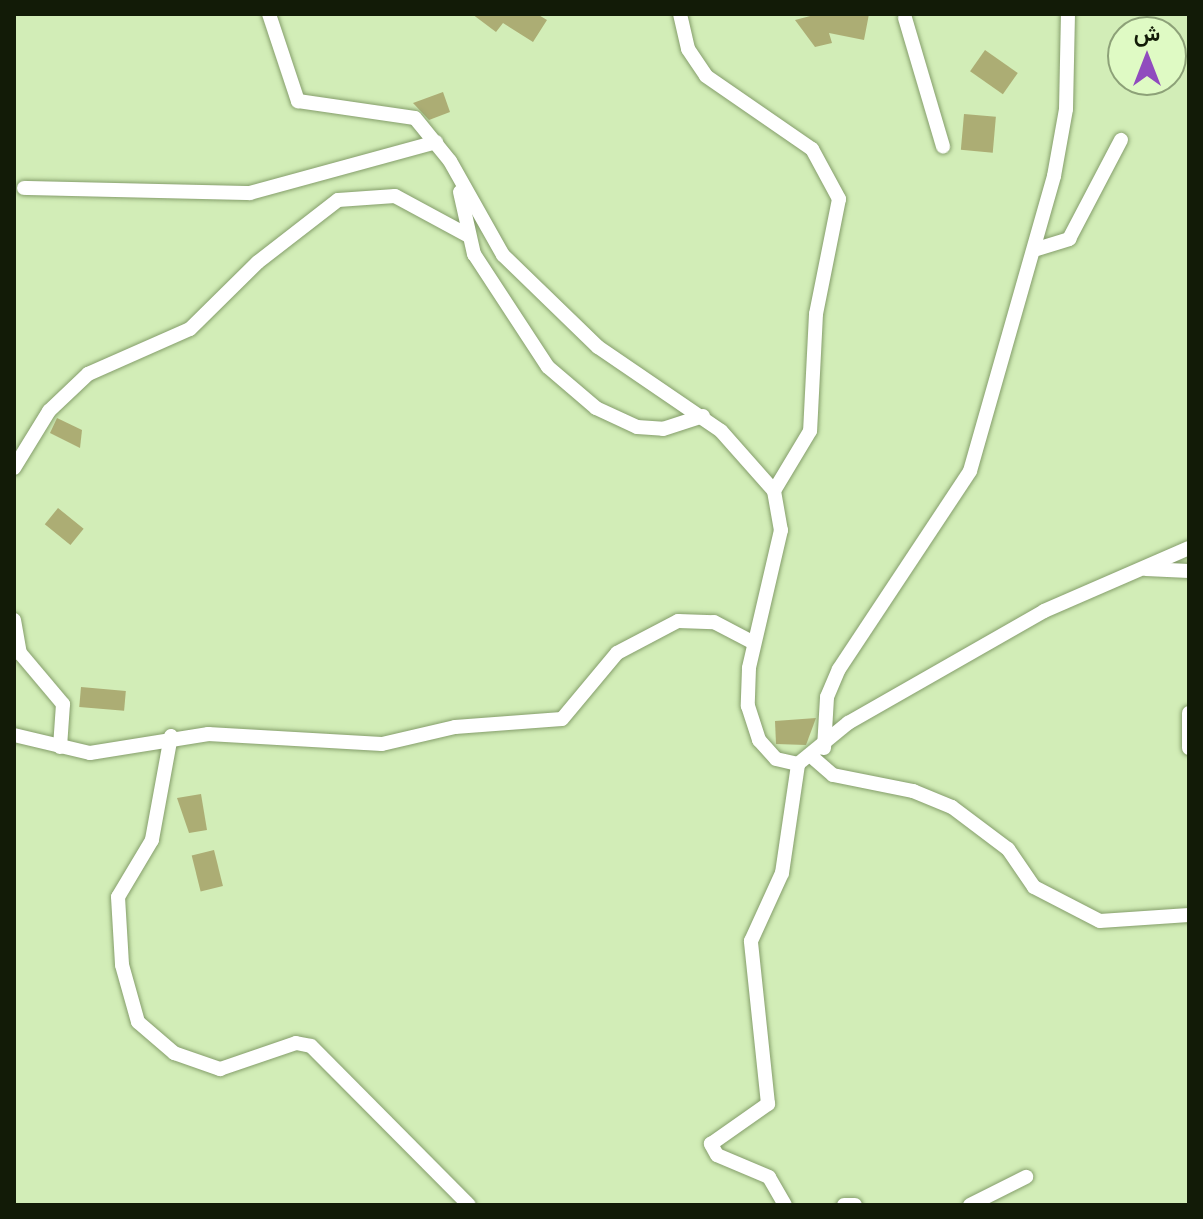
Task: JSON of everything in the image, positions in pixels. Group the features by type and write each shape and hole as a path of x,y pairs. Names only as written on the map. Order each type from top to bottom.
{"street":[{"path":"269,14 298,101 318,109 401,113 436,142 503,255 579,331 703,416 774,491 781,530 754,643 753,725 766,752 804,760 833,775 952,807 1008,849 1034,887 1100,921 1189,915"},
{"path":"680,14 688,49 706,76 812,149 839,199 816,314 810,431 774,491"},
{"path":"824,748 827,697 839,669 970,471 1037,249 1066,109 1068,14"},
{"path":"905,15 943,146"},
{"path":"1037,249 1069,239 1121,140"},
{"path":"24,188 227,195 436,142"},
{"path":"459,183 467,235 526,339 596,408 650,429 703,416"},
{"path":"14,468 49,411 88,374 190,329 258,262 338,200 395,196 467,235"},
{"path":"785,1205 769,1177 717,1155 711,1144 768,1104 751,941 782,873 804,760 824,748 848,723 1130,570 1189,548"},
{"path":"1130,570 1189,571"},
{"path":"14,620 20,653 63,704 60,747"},
{"path":"14,735 90,753 171,736 360,746 455,727 550,722 575,708 617,653 678,621 714,622 754,643"},
{"path":"1189,713 1189,748"},
{"path":"171,736 152,840 118,897 124,977 138,1022 174,1053 220,1069 296,1043 311,1046 469,1205"},
{"path":"970,1205 1026,1177"},
{"path":"844,1205 855,1205"}],"building":[{"path":"472,14 537,14 547,20 533,42 503,23 496,32"},
{"path":"818,14 869,14 864,40 829,33 832,43 815,47 795,20"},
{"path":"985,50 1018,73 1003,94 970,71"},
{"path":"443,92 450,112 429,120 413,103"},
{"path":"964,114 996,117 993,153 961,150"},
{"path":"57,418 82,430 80,448 50,433"},
{"path":"58,508 84,529 70,545 45,524"},
{"path":"81,687 126,691 124,711 79,707"},
{"path":"816,718 806,745 776,744 775,721"},
{"path":"201,794 207,830 189,833 177,798"},
{"path":"214,850 223,886 201,891 192,856"}]}
